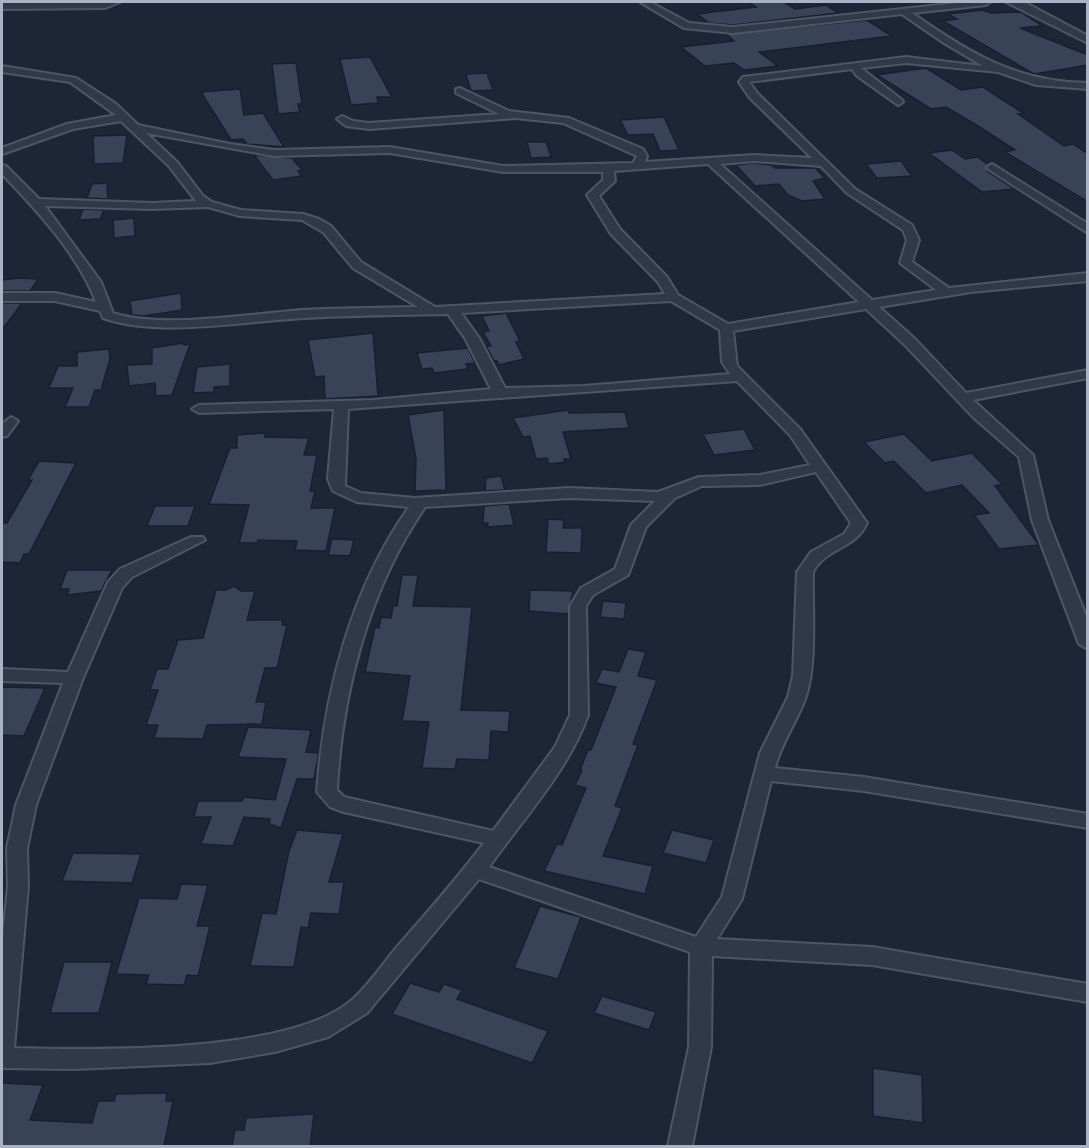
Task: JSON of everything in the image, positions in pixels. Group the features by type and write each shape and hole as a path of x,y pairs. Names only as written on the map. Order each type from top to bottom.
{"street":[{"path":"4,2 2,6 105,5 116,2"},
{"path":"644,2 687,26 714,30 766,28 986,2"},
{"path":"1010,2 1023,4 1088,40"},
{"path":"905,12 947,43 994,70"},
{"path":"947,292 906,263 913,240 908,228 851,191 754,96 744,82 751,77 916,60 994,70 1047,84 1088,86"},
{"path":"855,67 859,73 898,102"},
{"path":"2,69 73,80 124,117 173,164 199,198 208,204"},
{"path":"460,91 499,111 516,116"},
{"path":"342,119 350,124 369,126 458,122 516,116 552,117 607,137 639,152 642,156 638,165"},
{"path":"2,151 71,126 124,117"},
{"path":"134,127 230,147 273,153 390,150 503,170 608,168 710,160 789,159 825,164"},
{"path":"710,160 909,341 964,398 1026,455 1040,520 1088,645"},
{"path":"992,167 1088,230"},
{"path":"2,168 36,202 95,282 108,315 122,320 185,323 305,314 452,310 673,297"},
{"path":"608,168 609,181 593,195 615,231 663,280 673,297 726,328 1031,280 1088,277"},
{"path":"36,202 152,206 208,204 240,213 303,217 327,229 357,265 434,310"},
{"path":"2,297 56,297 105,308"},
{"path":"452,310 472,338 500,392"},
{"path":"680,1146 700,1047 701,947 732,899 769,753 797,697 801,676 805,572 808,561 817,554 851,538 858,531 859,523 820,467 771,405 739,377 727,359 729,337 726,328"},
{"path":"964,398 1088,374"},
{"path":"199,409 341,406 500,392 584,390 739,377"},
{"path":"341,406 336,478 338,488 354,496 420,503 572,493 670,495"},
{"path":"2,1058 74,1059 210,1053 275,1042 321,1030 359,1007 475,870 562,751 579,715 578,606 581,599 622,572 639,525 670,495 699,482 760,480 820,467"},
{"path":"420,503 391,547 372,591 346,666 328,771 327,792 337,801 351,807 498,839"},
{"path":"2,1050 18,886 17,848 26,805 74,678 114,586 126,573 196,540"},
{"path":"2,675 74,678"},
{"path":"764,774 864,784 1088,821"},
{"path":"475,870 701,947 872,956 1012,978 1088,993"}],"building":[{"path":"748,2 784,2 795,9 826,5 838,13 733,25 709,23 697,14 756,7"},
{"path":"983,10 991,13 1021,12 1042,26 1020,28 1088,55 1088,65 1034,74 943,21 957,19 948,14"},
{"path":"867,20 892,36 759,52 778,66 744,70 734,63 705,66 681,47 734,41 726,34"},
{"path":"370,57 392,97 377,97 378,103 351,105 340,59"},
{"path":"296,63 302,104 298,104 300,112 278,114 272,64"},
{"path":"926,68 961,90 983,87 1023,113 1018,114 1064,146 1073,144 1088,154 1088,202 1005,152 1015,150 978,126 946,107 931,109 877,75"},
{"path":"487,73 493,90 471,91 466,74"},
{"path":"240,89 244,115 263,113 284,147 247,144 243,139 231,140 201,92"},
{"path":"664,117 679,150 660,151 653,134 628,135 620,120"},
{"path":"127,135 123,163 94,164 93,136"},
{"path":"527,142 546,142 551,157 531,158"},
{"path":"952,150 965,159 978,157 987,164 987,171 1015,189 982,192 929,153"},
{"path":"254,155 292,158 302,170 298,171 302,176 273,180"},
{"path":"901,161 912,176 877,178 866,164"},
{"path":"754,163 771,165 775,168 815,168 825,178 813,181 825,199 802,201 788,195 779,184 755,186 736,165"},
{"path":"107,183 108,199 87,198 92,184"},
{"path":"83,209 104,210 100,219 79,220"},
{"path":"134,218 135,236 114,238 113,220"},
{"path":"38,279 30,291 2,291 2,280"},
{"path":"181,293 182,310 144,316 132,315 130,301"},
{"path":"2,303 22,303 2,330"},
{"path":"506,313 520,341 516,342 524,359 499,365 497,361 494,361 486,346 491,346 483,332 489,331 482,316"},
{"path":"373,333 378,396 325,399 324,376 315,377 308,340"},
{"path":"184,343 184,345 190,344 172,395 156,396 155,383 129,386 127,365 152,364 152,348"},
{"path":"468,348 475,363 466,364 468,369 434,373 432,368 422,369 417,353"},
{"path":"109,349 110,359 101,390 95,390 89,407 65,407 73,388 49,388 58,366 77,366 77,352"},
{"path":"230,364 230,386 214,387 214,392 193,393 197,367"},
{"path":"444,410 446,490 415,491 416,459 408,415"},
{"path":"568,410 569,413 625,412 629,428 563,432 571,459 549,464 547,458 536,459 530,436 523,437 513,418"},
{"path":"744,429 755,450 714,455 703,434"},
{"path":"265,433 265,437 309,438 304,455 317,455 310,491 315,491 311,508 335,508 326,551 295,550 297,541 258,540 257,543 239,543 249,505 209,504 230,448 237,448 237,435"},
{"path":"904,434 932,461 972,453 1002,484 995,486 1039,545 999,549 974,515 989,513 962,485 926,493 894,461 885,463 864,442"},
{"path":"39,461 76,463 29,554 24,554 20,563 2,562 2,523 7,523 32,480 28,480"},
{"path":"501,476 505,490 485,491 486,478"},
{"path":"509,504 514,525 487,527 488,523 483,523 484,506"},
{"path":"155,506 195,506 188,526 147,526"},
{"path":"548,519 564,520 563,528 582,528 581,553 546,552"},
{"path":"332,539 354,540 350,556 328,555"},
{"path":"67,570 112,570 101,591 67,595 69,589 60,589"},
{"path":"402,575 418,575 413,606 472,607 461,710 510,711 508,732 491,731 489,760 457,759 455,769 422,768 429,722 402,721 410,676 365,672 375,627 379,628 381,617 391,618 393,606 397,606"},
{"path":"234,586 241,591 255,591 247,620 283,620 282,625 287,625 277,668 265,668 256,702 266,702 262,724 207,725 203,739 154,738 158,725 146,725 158,690 150,690 157,669 168,669 178,640 203,638 216,590 226,590"},
{"path":"530,590 573,591 568,614 529,611"},
{"path":"603,601 626,603 624,619 600,617"},
{"path":"628,649 646,652 638,676 657,680 633,744 638,745 615,806 622,808 603,856 653,866 645,894 544,871 557,844 562,845 586,788 575,785 616,687 596,683 602,669 619,672"},
{"path":"2,687 45,688 24,736 2,735"},
{"path":"248,727 311,730 306,752 319,753 314,779 297,779 281,828 269,824 270,819 244,817 233,846 201,844 211,817 194,817 198,801 242,801 244,797 275,800 286,759 238,757"},
{"path":"297,830 343,834 329,882 344,882 339,914 311,913 308,928 301,927 294,967 250,966 262,913 276,914 289,851"},
{"path":"672,830 714,840 706,863 663,853"},
{"path":"73,853 141,854 132,883 62,881"},
{"path":"181,884 208,885 197,926 210,926 198,976 187,975 184,985 146,984 149,975 116,974 139,898 177,899"},
{"path":"540,906 581,917 558,979 514,968"},
{"path":"64,962 112,962 99,1013 50,1013"},
{"path":"410,983 439,992 444,984 462,990 457,999 548,1031 532,1063 392,1014"},
{"path":"602,996 656,1012 649,1030 594,1013"},
{"path":"873,1068 922,1075 923,1123 873,1116"},
{"path":"2,1083 43,1085 30,1120 92,1123 98,1101 114,1101 116,1094 167,1093 166,1101 173,1101 164,1146 2,1146"},
{"path":"314,1114 310,1146 232,1146 235,1130 244,1130 246,1118"}]}
